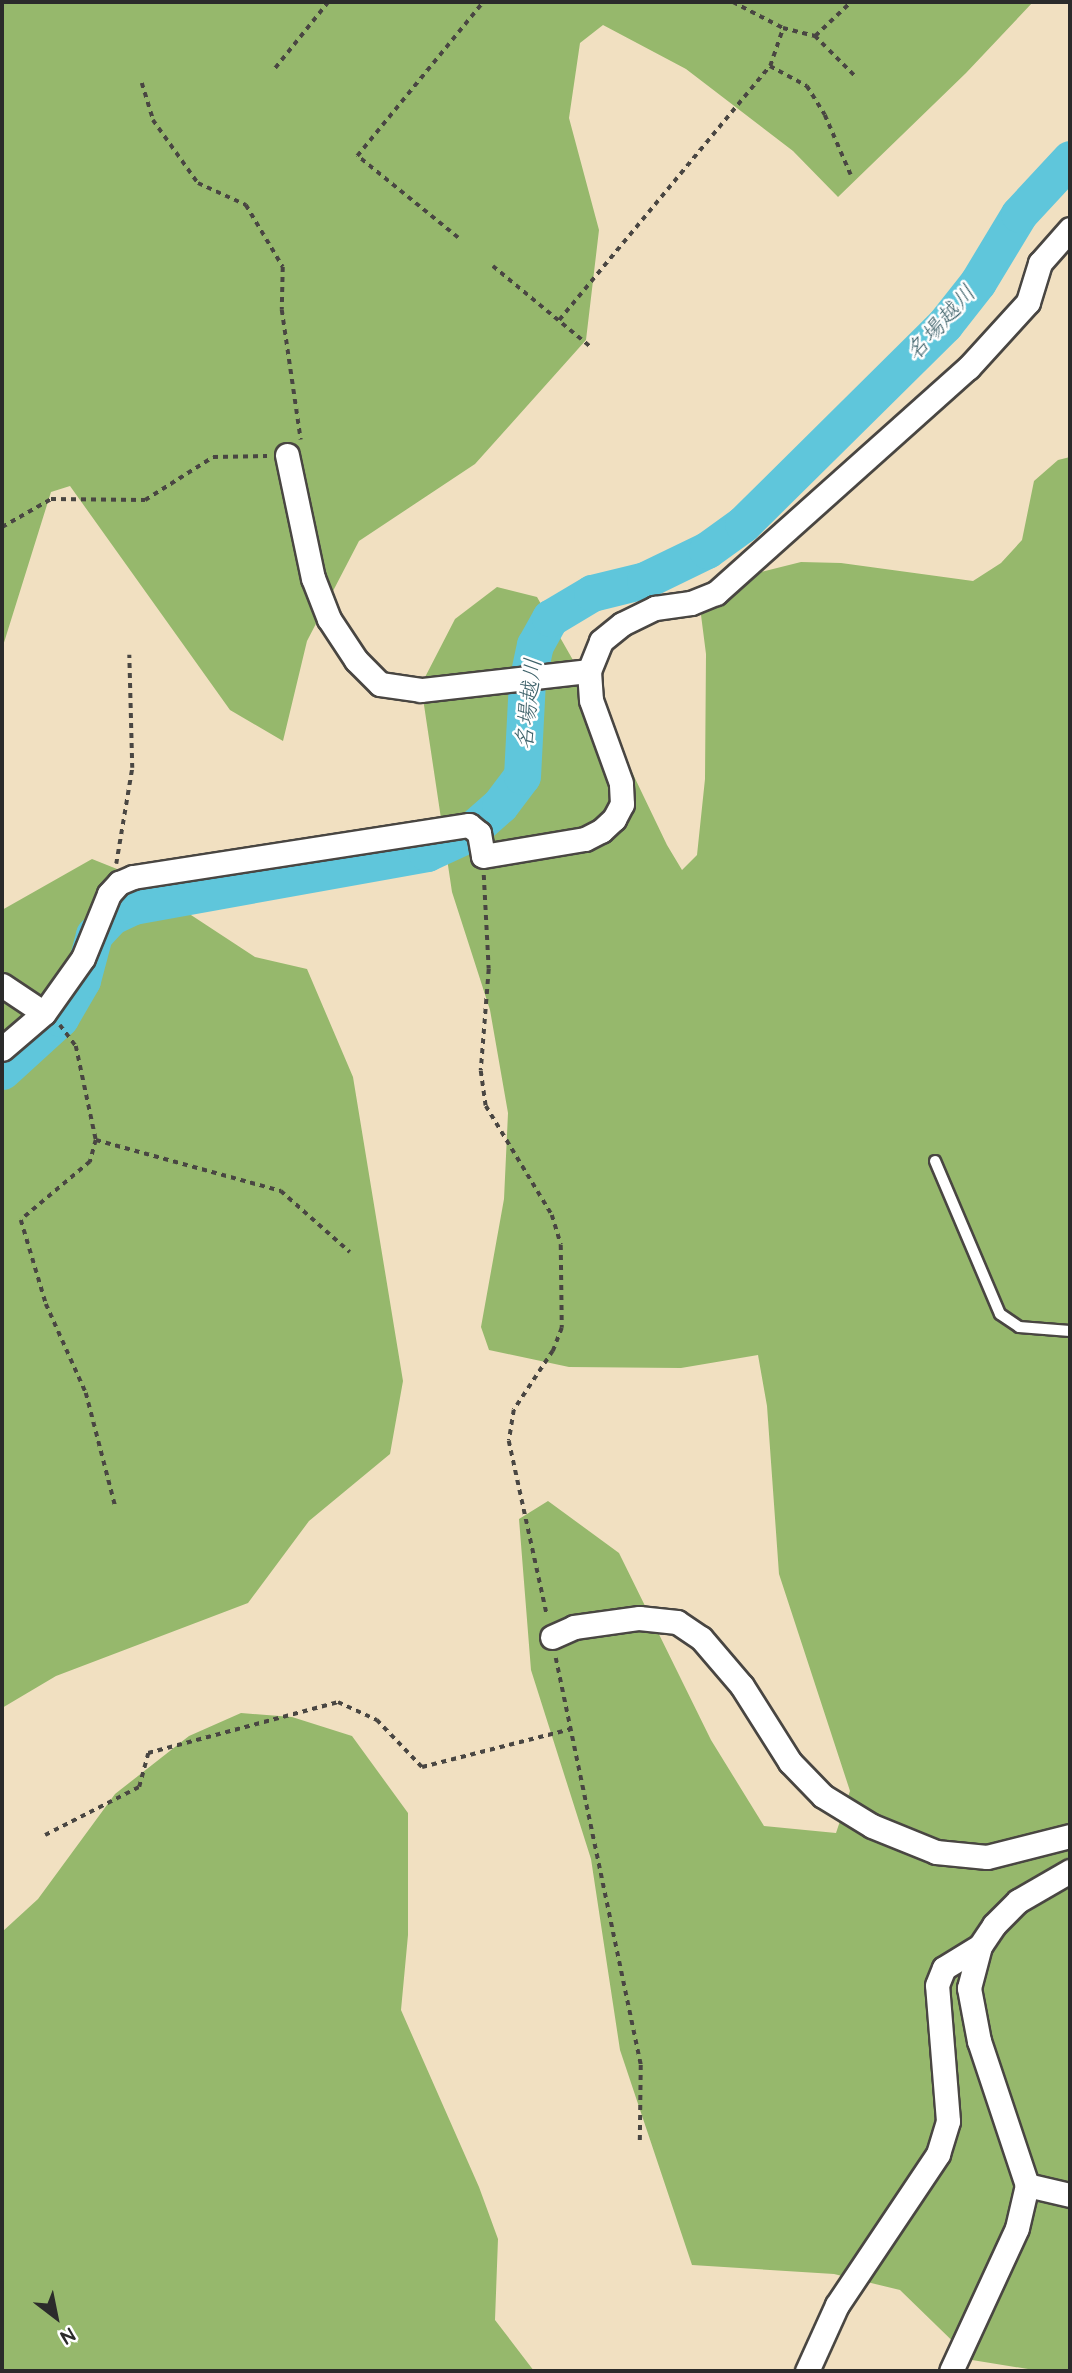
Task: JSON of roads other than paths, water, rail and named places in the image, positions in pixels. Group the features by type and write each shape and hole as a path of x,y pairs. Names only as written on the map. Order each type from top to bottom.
{"street":[{"path":"2,1049 44,1013 83,958 109,894 119,883 133,877 469,825 481,846 585,839 601,831 614,819 622,804 621,783 591,700 589,671 601,641 622,624 654,608 691,603 716,593 968,368 1028,302 1040,263 1069,231"},
{"path":"287,455 313,578 329,619 356,660 380,684 422,690 589,671"},
{"path":"2,985 44,1013"},
{"path":"552,1637 574,1627 639,1618 677,1622 701,1638 742,1686 790,1762 823,1796 872,1826 936,1852 987,1857 1070,1836"},
{"path":"951,2371 1017,2228 1027,2185 979,2041 969,1988 980,1946 994,1925 1018,1901 1070,1871"},
{"path":"807,2371 837,2305 938,2154 948,2121 937,1985 944,1968 980,1946"},
{"path":"1027,2185 1070,2195"}],"lane":[{"path":"935,1161 1000,1314 1019,1327 1070,1331"}],"waterway":[{"name":"名場越川","path":"2,1071 60,1018 82,980 94,935 112,916 133,906 427,853 466,835 500,805 522,776 527,682 535,645 550,618 592,593 645,580 707,550 743,524 945,324 978,282 1019,214 1070,159"}]}
